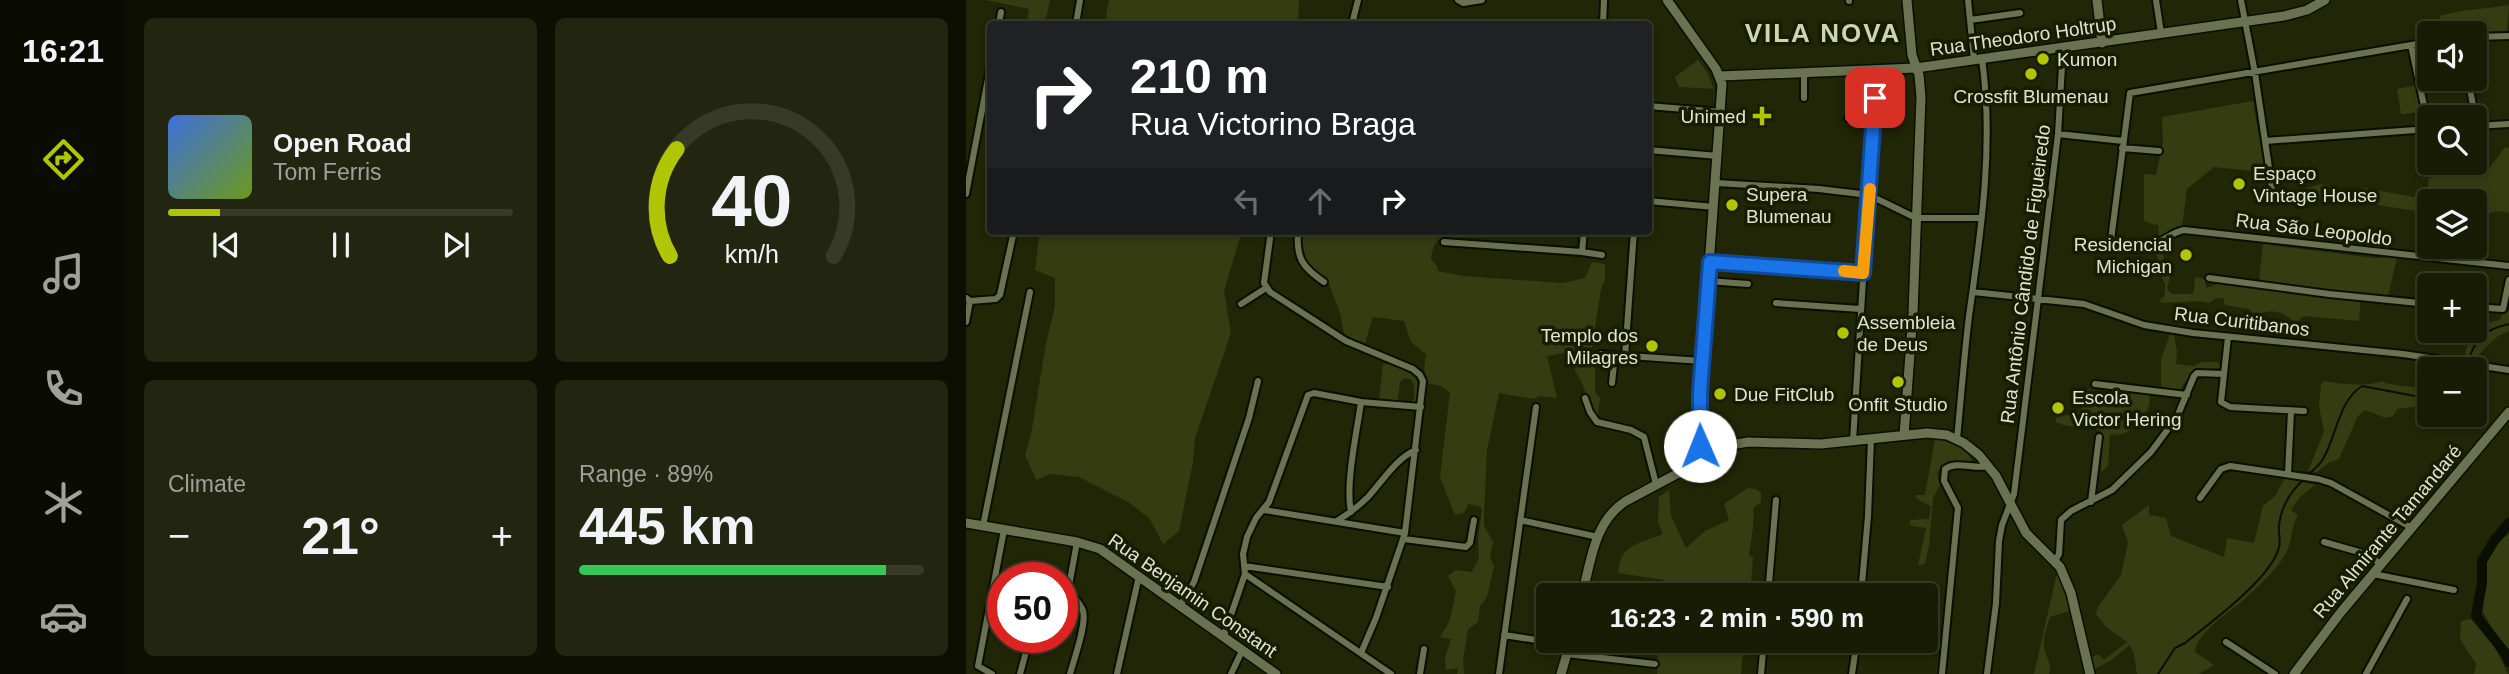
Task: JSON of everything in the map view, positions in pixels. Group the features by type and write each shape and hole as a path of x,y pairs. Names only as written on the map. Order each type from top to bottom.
{"main road":[{"path":"1665,0 1720,76 1722,84 1700,392 1699,438 1700,446 1707,457"},
{"path":"1904,435 1913,313 1921,90 1907,0"},
{"path":"2097,0 2102,43"},
{"name":"Rua Theodoro Holtrup","path":"1720,76 1916,68 2063,49 2297,13 2325,0"},
{"path":"1694,464 1696,409 1700,392"},
{"name":"Rua Almirante Tamandaré","path":"2294,674 2381,564 2508,415"},
{"path":"1585,583 1603,522 1611,512 1656,484 1738,443 1797,445 1938,434 1957,439 1971,448 1989,466 2012,502 2026,533 2055,561 2064,574 2090,674"},
{"name":"Rua Benjamin Constant","path":"966,523 1077,542 1100,549 1276,674"},
{"path":"1560,674 1567,653"}],"street":[{"path":"1076,21 1080,0"},
{"path":"1353,21 1358,0"},
{"path":"1459,1 1482,0"},
{"path":"1603,21 1604,0"},
{"path":"1957,439 1981,218 1987,124 1986,87 1978,60 1968,0"},
{"path":"2156,0 2161,33"},
{"path":"2241,0 2272,188"},
{"path":"1000,21 1001,12"},
{"path":"1970,20 2020,13"},
{"path":"2487,37 2509,36"},
{"path":"2123,145 2130,93 2417,44"},
{"path":"2411,45 2424,105"},
{"name":"Rua Antônio Cândido de Figueiredo","path":"1987,674 1996,603 1999,541 2015,488 2038,299 2058,134 2063,49"},
{"path":"1853,441 1876,71"},
{"path":"1804,74 1804,98"},
{"path":"966,194 987,84"},
{"path":"1652,106 1721,112"},
{"path":"1848,118 1874,120"},
{"path":"2487,125 2509,124"},
{"path":"2264,141 2417,130"},
{"path":"2058,134 2159,150"},
{"name":"Rua São Leopoldo","path":"2123,145 2113,245 2148,244 2184,230 2509,266"},
{"path":"1652,150 1718,156"},
{"path":"1716,183 1869,195 1916,218 1981,218"},
{"path":"1652,201 1714,207"},
{"path":"966,322 968,300 996,299 1000,295 1013,235"},
{"path":"1270,235 1264,277 1266,288 1335,335 1417,372 1423,381 1404,536 1388,587 1361,653"},
{"path":"1298,235 1301,262 1307,271 1324,282"},
{"path":"1582,252 1584,235"},
{"path":"1625,356 1634,235"},
{"path":"1444,242 1602,255"},
{"path":"1710,262 1863,273"},
{"path":"2209,278 2329,295 2417,303"},
{"path":"2487,308 2503,309 2509,280"},
{"path":"1708,281 1748,284"},
{"path":"1241,304 1266,288"},
{"path":"983,526 1030,292"},
{"name":"Rua Curitibanos","path":"1973,292 2084,304 2144,325 2509,370"},
{"path":"1776,303 1860,309"},
{"path":"2228,337 2220,397 2225,405 2304,411"},
{"path":"1601,354 1702,361"},
{"path":"1612,383 1615,355"},
{"path":"2055,561 2059,554 2061,520 2071,511 2112,490 2151,452 2171,427 2197,373 2224,374"},
{"path":"1180,607 1194,582 1249,418 1258,381"},
{"path":"2095,384 2187,396"},
{"path":"1223,638 1245,570 1247,537 1274,490 1311,393 1361,402 1421,407"},
{"path":"1585,398 1597,422 1631,430 1644,438 1656,484"},
{"path":"1351,512 1350,487 1361,402"},
{"path":"1499,674 1536,407"},
{"path":"2288,474 2291,411"},
{"path":"2091,502 2099,437"},
{"path":"1862,583 1871,439"},
{"path":"1337,521 1365,500 1409,453 1416,450"},
{"path":"1942,674 1958,515 1956,503 1943,475 1945,469 1954,464 1980,468 1989,466"},
{"path":"2200,498 2225,466 2288,474 2318,479 2358,496 2412,528"},
{"path":"1769,583 1776,500"},
{"path":"1264,510 1337,521 1462,548 1470,543 1474,520"},
{"path":"1520,520 1598,537"},
{"path":"992,674 978,666 1004,530"},
{"path":"1070,674 1083,621 1081,607 1069,593 1077,542"},
{"path":"2325,542 2366,554 2381,564"},
{"path":"1245,570 1388,587"},
{"path":"1245,570 1391,674"},
{"path":"2373,574 2454,590"},
{"path":"1117,674 1139,576"},
{"path":"2366,674 2407,599"},
{"path":"1504,635 1536,641"},
{"path":"2226,642 2274,674"},
{"path":"1420,674 1424,649"},
{"path":"1231,674 1242,651"},
{"path":"1020,674 1026,653"},
{"path":"1599,653 1655,664"},
{"path":"1761,674 1763,653"},
{"path":"1853,674 1855,653"}],"green space":[{"path":"985,0 1050,0 1046,21 1027,21 1029,9"},
{"path":"1109,0 1299,0 1298,21 1106,21"},
{"path":"2509,5 2507,31 2487,32 2487,21 2440,21 2440,16"},
{"path":"1698,60 1714,89 1679,87 1675,77"},
{"path":"2417,87 2420,105 2417,105 2417,112 2401,114 2397,89"},
{"path":"2253,101 2264,167 2252,171 2214,167 2187,189 2182,227 2176,227 2159,237 2158,224 2144,221 2144,174 2156,175 2163,142 2162,117"},
{"path":"2505,147 2509,148 2509,213 2498,211 2487,214 2487,189 2427,189 2429,178 2487,175"},
{"path":"2321,184 2350,191 2364,188 2417,196 2417,211 2351,201 2328,202 2270,196 2270,192 2295,192"},
{"path":"1048,235 1241,235 1224,291 1231,333 1195,438 1179,531 1163,544 1150,519 1130,503 1079,477 1051,474 1036,480 1025,455 1055,307 1055,278 1035,270 1039,238"},
{"path":"1301,235 1468,235 1436,242 1431,259 1438,271 1463,276 1563,283 1585,278 1592,262 1605,264 1605,280 1601,289 1591,353 1595,356 1595,392 1600,398 1598,416 1575,371 1576,351 1547,356 1557,398 1539,396 1534,399 1499,393 1487,450 1484,516 1484,526 1493,542 1490,556 1494,567 1487,597 1480,606 1478,622 1468,629 1463,660 1464,674 1457,674 1458,668 1446,670 1445,658 1451,639 1440,637 1450,620 1456,591 1448,576 1456,570 1472,572 1479,557 1478,538 1482,510 1481,507 1468,504 1464,513 1455,515 1440,477 1450,392 1438,385 1429,384 1424,370 1426,354 1411,342 1404,321 1373,317 1365,343 1344,335 1341,316 1328,282 1308,266"},
{"path":"2163,244 2164,268 2171,272 2167,289 2172,294 2192,294 2195,277 2205,279 2206,288 2220,283 2268,283 2259,281 2263,244 2374,258 2397,257 2388,296 2381,299 2361,297 2359,321 2304,316 2296,323 2277,312 2256,316 2249,309 2225,305 2223,298 2216,298 2209,303 2161,303 2160,300 2165,296 2165,284 2156,264 2158,259 2154,249"},
{"path":"2509,311 2509,331 2498,336 2476,357 2464,357 2468,343 2487,343 2487,323 2500,320 2503,312"},
{"path":"2170,334 2174,336 2176,364 2194,366 2201,362 2218,362 2221,368 2193,370 2179,391 2161,387 2161,359"},
{"path":"1383,364 1394,365 1415,376 1420,389 1416,402 1409,403 1414,399 1414,384 1410,379 1404,378 1400,382 1398,399 1403,403 1379,400"},
{"path":"2325,381 2362,384 2381,381 2414,387 2417,388 2417,406 2397,409 2393,416 2386,418 2365,410 2358,416 2339,459 2328,463 2317,472 2308,471 2324,431 2319,407 2321,384"},
{"path":"2090,389 2095,394 2113,392 2149,395 2150,400 2147,411 2136,426 2125,433 2110,435 2108,466 2101,472 2102,432 2056,422 2056,418 2081,411 2084,391"},
{"path":"1935,439 1947,441 1963,449 1973,465 1949,461 1940,467 1937,475 1940,485 1933,498 1925,564 1918,565 1926,528 1909,523 1911,520 1929,519 1931,506 1917,499 1915,495 1925,495"},
{"path":"2285,478 2315,485 2300,497 2291,510 2298,515 2284,557 2266,579 2210,628 2197,644 2195,652 2214,665 2199,674 2137,674 2130,645 2095,669 2092,657 2098,654 2104,660 2127,642 2107,628 2096,614 2121,575 2128,542 2122,525 2149,505 2149,515 2166,518 2171,536 2224,557 2227,538 2254,543 2263,506 2275,496"},
{"path":"1748,488 1761,493 1761,502 1753,508 1749,555 1753,558 1751,583 1664,583 1664,580 1618,573 1622,556 1632,546 1663,534 1658,522 1659,497 1669,490 1671,516 1686,548 1705,531 1729,520 1724,504"},
{"path":"2509,534 2509,658 2483,612 2485,564 2500,540"},
{"path":"2057,573 2062,578 2069,611 2050,617 2044,643 2050,667 2049,674 2034,674"},
{"path":"2471,619 2494,646 2508,674 2474,674 2476,664 2460,639 2461,621"},
{"path":"1658,653 1743,653 1741,674 1657,674"}],"waterway":[{"path":"2469,357 2474,346 2486,332 2509,324"},
{"path":"2308,475 2323,459 2348,400 2362,386 2417,396"},
{"path":"2158,674 2175,648 2224,612 2265,572 2279,547 2279,525 2284,506 2304,479"},
{"path":"2509,523 2482,561 2482,583 2476,616 2506,654 2509,662"}],"slow traffic":[{"path":"1844,271 1863,273 1870,189"}],"place":[{"name":"Kumon","path":"2043,59"},
{"name":"Crossfit Blumenau","path":"2031,74"},
{"name":"Unimed","path":"1762,116"},
{"name":"Espaço Vintage House","path":"2239,184"},
{"name":"Supera Blumenau","path":"1732,205"},
{"name":"Residencial Michigan","path":"2186,255"},
{"name":"Assembleia de Deus","path":"1843,333"},
{"name":"Templo dos Milagres","path":"1652,346"},
{"name":"Onfit Studio","path":"1898,382"},
{"name":"Due FitClub","path":"1720,394"},
{"name":"Escola Victor Hering","path":"2058,408"}],"district":[{"name":"VILA NOVA","path":"1823,33"}],"route":[{"path":"1700,446 1700,392 1710,262 1863,273 1875,98"}]}
